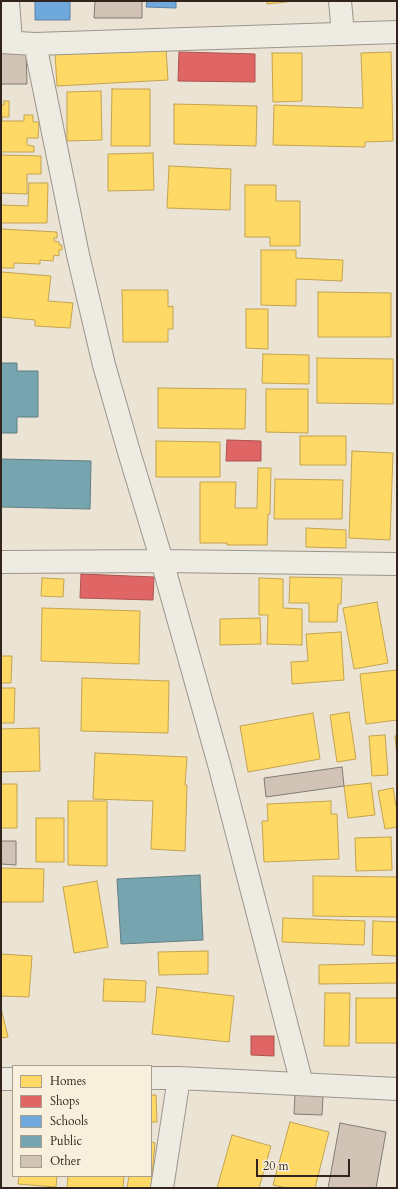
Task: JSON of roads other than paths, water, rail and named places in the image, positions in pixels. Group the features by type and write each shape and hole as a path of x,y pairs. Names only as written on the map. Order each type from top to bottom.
{"street":[{"path":"8,1 6,42 35,44 397,32"},
{"path":"340,1 343,34"},
{"path":"35,44 78,256 104,365 162,561 219,764 302,1084"},
{"path":"1,562 162,561 397,564"},
{"path":"152,1078 179,1078 397,1089"},
{"path":"162,1188 179,1078"},
{"path":"1,1079 12,1079"}]}
